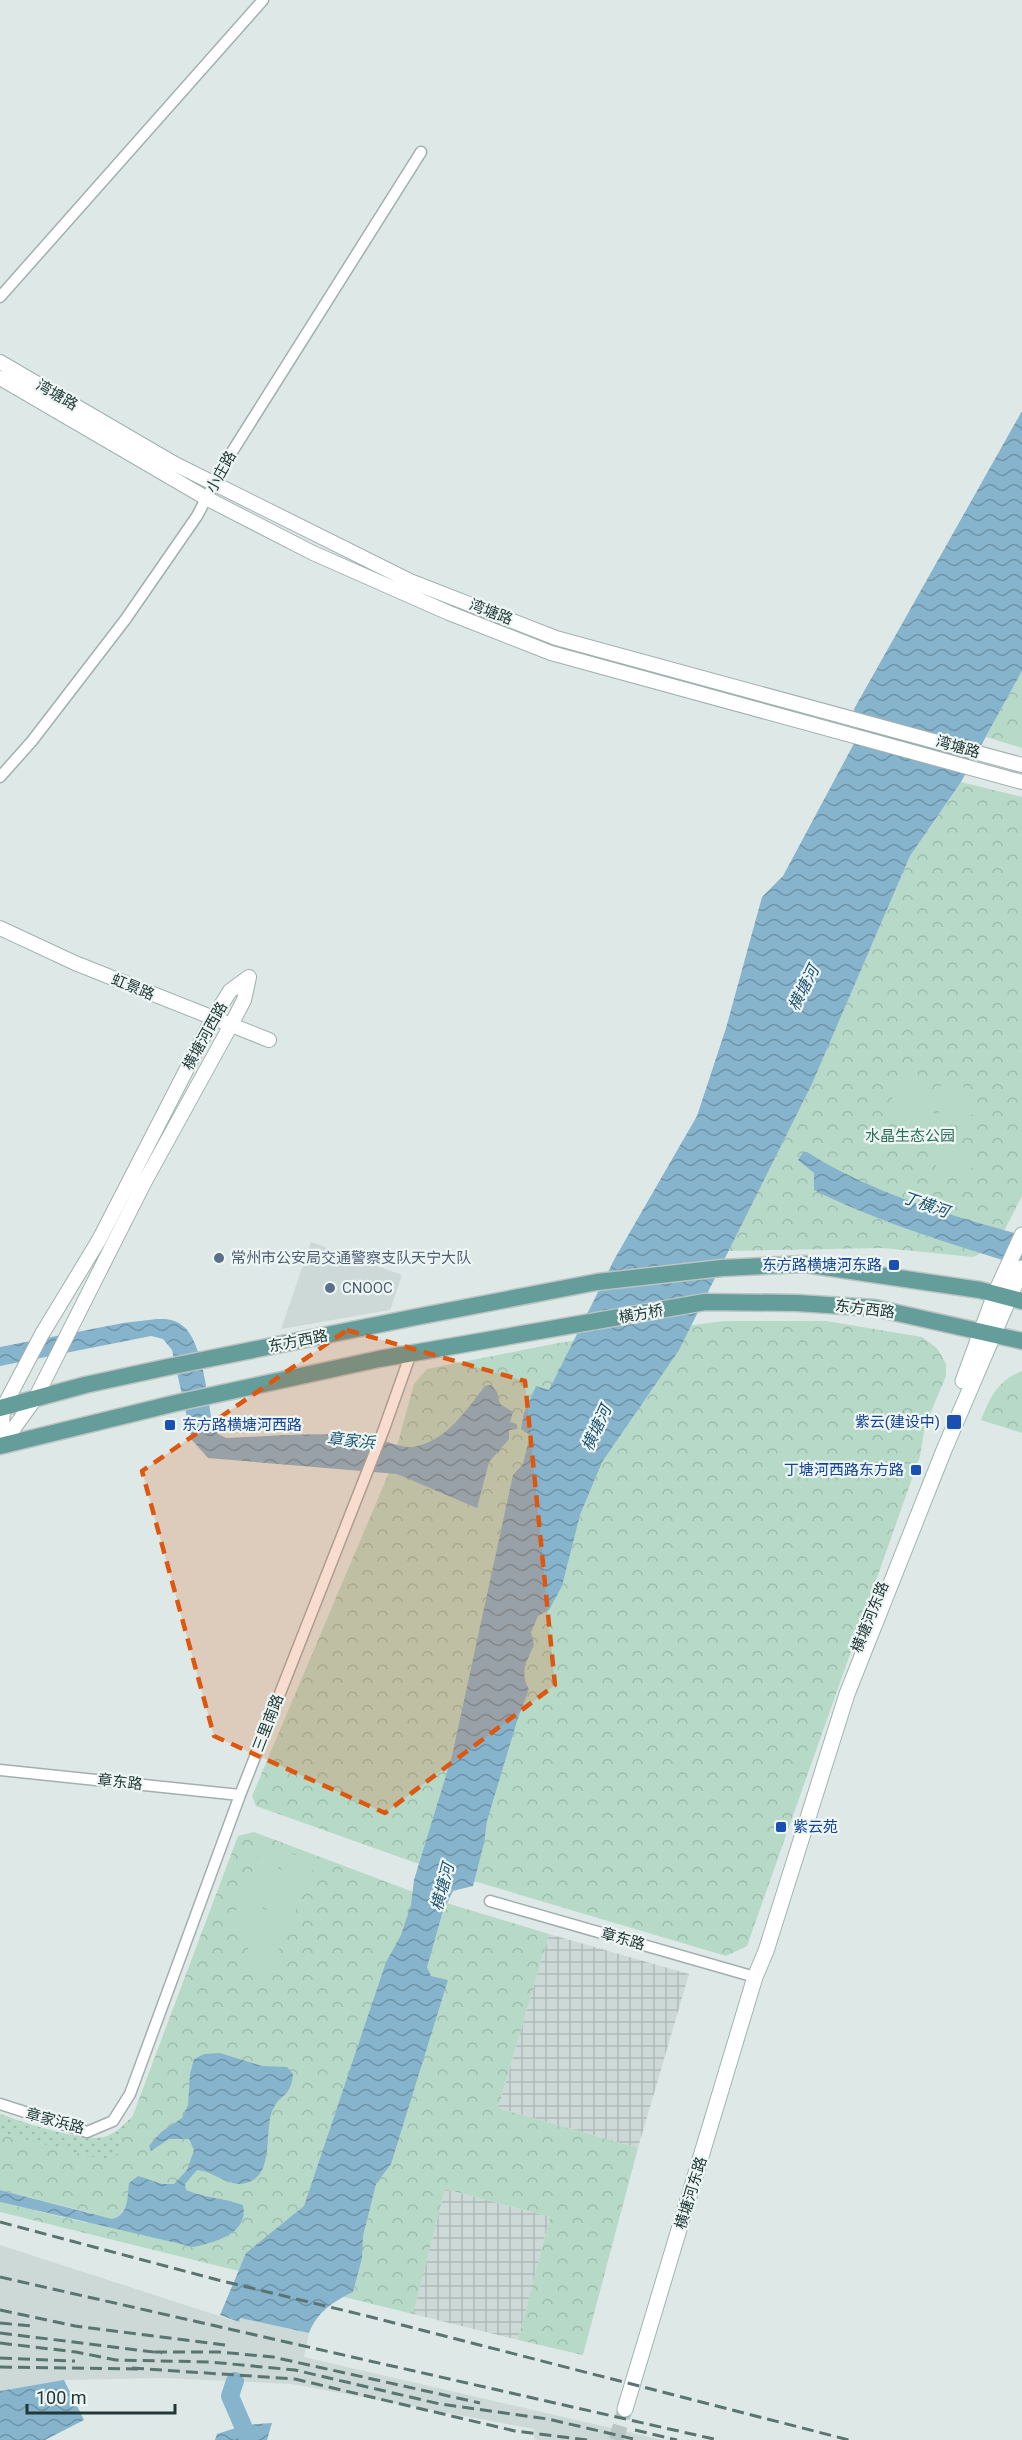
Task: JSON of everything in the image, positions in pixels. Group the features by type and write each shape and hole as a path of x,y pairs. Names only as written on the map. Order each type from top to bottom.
{"main road":[{"name":"横塘河东路","path":"625,2409 755,1977 758,1949 840,1690 938,1448 988,1333 1009,1297 1018,1267 1022,1235"},
{"name":"东方西路","path":"2,1408 209,1358 597,1282 722,1268 804,1264 1009,1297"},
{"name":"东方西路","path":"705,1302 797,1303 875,1308 1022,1341"},
{"name":"横方桥","path":"411,1353 705,1302"},
{"path":"0,1446 176,1403 411,1353"}],"street":[{"path":"0,297 263,0"},
{"name":"小庄路","path":"0,777 32,741 125,620 197,516 225,463 421,152"},
{"name":"湾塘路","path":"0,362 175,464 410,581 556,638 1022,765"},
{"path":"0,378 206,498 312,553 449,613 551,653 1022,782"},
{"name":"虹景路","path":"0,928 75,963 269,1040"},
{"name":"横塘河西路","path":"249,977 244,1000 144,1183 35,1399 0,1446 2,1408 42,1334 99,1240 213,1018 230,991 249,977"},
{"name":"三里南路","path":"129,2094 240,1795 384,1430 411,1353"},
{"name":"章东路","path":"0,1770 240,1795"},
{"name":"章东路","path":"490,1902 755,1977"},
{"name":"章家浜路","path":"0,2104 87,2132 113,2121 129,2094"}],"highlighted area":[{"path":"347,1330 525,1381 555,1685 385,1813 214,1736 142,1471"}],"shaded area":[{"path":"311,1242 402,1275 390,1310 281,1329"},
{"path":"549,1934 689,1974 638,2148 498,2108"},
{"path":"445,2189 550,2217 518,2340 413,2314"},
{"path":"0,2245 238,2322 240,2318 309,2333 304,2357 663,2440 538,2440 534,2439 534,2429 292,2384 163,2378 64,2380 0,2412"}],"green space":[{"path":"1022,671 1022,748 986,737"},
{"name":"水晶生态公园","path":"961,782 1022,797 1022,1196 1000,1239 990,1249 973,1257 883,1248 728,1251 812,1084 910,856"},
{"path":"916,1070 938,1124 908,1136 886,1083"},
{"path":"960,1078 974,1114 944,1126 930,1090"},
{"path":"954,1124 972,1168 942,1181 924,1137"},
{"path":"724,1321 826,1321 922,1337 937,1348 946,1364 946,1376 925,1426 920,1456 747,1946 726,1956 433,1869 256,1806 252,1796 391,1468 414,1384 427,1369 558,1343"},
{"path":"1022,1371 1022,1433 981,1420 1001,1384"},
{"path":"254,1832 424,1896 549,1934 498,2108 638,2148 583,2355 518,2340 550,2217 445,2189 413,2314 0,2212 0,2202 87,2223 91,2213 0,2190 0,2133 113,2162 133,2115 238,1836"},
{"path":"264,1842 285,1851 268,1893 247,1884"},
{"path":"288,1852 315,1863 294,1915 267,1904"},
{"path":"247,1885 268,1894 251,1936 229,1927"},
{"path":"264,1909 291,1920 270,1972 243,1961"},
{"path":"0,2114 52,2130 95,2138 112,2134 133,2116 113,2163 0,2133"}],"water":[{"path":"1022,411 1022,671 961,782 910,856 812,1084 679,1350 602,1462 580,1515 562,1586 549,1610 538,1616 531,1632 534,1645 524,1672 529,1689 487,1821 473,1886 453,1891 443,1911 427,1967 431,1976 448,1980 391,2164 376,2184 363,2236 362,2258 353,2292 327,2308 309,2333 240,2318 239,2322 220,2315 246,2253 304,2206 386,1962 401,1935 411,1905 414,1880 452,1756 513,1475 523,1464 530,1435 521,1429 524,1413 536,1386 549,1390 615,1258 697,1116 726,1028 762,897 783,876 858,736 854,709"},
{"path":"803,1152 884,1191 1022,1235 1022,1266 890,1223 814,1190 814,1173 798,1160"},
{"name":"章家浜","path":"157,1319 177,1322 190,1334 200,1358 213,1427 218,1434 226,1438 330,1434 370,1437 413,1447 425,1444 445,1432 485,1386 491,1385 497,1392 500,1404 513,1412 510,1422 517,1424 517,1429 509,1430 509,1439 489,1462 477,1508 397,1474 208,1458 192,1440 172,1350 163,1339 151,1336 0,1366 0,1347 123,1323"},
{"path":"220,2053 262,2066 287,2067 293,2074 288,2091 273,2109 265,2162 255,2179 239,2184 197,2170 185,2184 186,2190 193,2193 243,2205 241,2223 229,2235 194,2247 0,2202 0,2190 112,2219 122,2214 129,2183 138,2176 162,2184 174,2184 187,2170 194,2150 189,2139 169,2139 151,2151 149,2146 161,2132 182,2118 188,2105 190,2074 194,2059 204,2054"},
{"path":"64,2380 84,2420 45,2440 0,2440 0,2391"},
{"path":"272,2423 267,2440 215,2440 217,2434 245,2425"}],"waterway":[{"name":"横塘河","path":"235,2381 230,2396 249,2440"}],"tunnel":[{"path":"616,2440 625,2409"}],"railway":[{"path":"0,2222 218,2280 849,2440"},
{"path":"0,2277 718,2440"},
{"path":"0,2310 75,2326 225,2345"},
{"path":"0,2323 32,2326"},
{"path":"0,2333 162,2353"},
{"path":"0,2343 76,2352 116,2360 210,2362 295,2370 440,2404 548,2419 638,2440"},
{"path":"155,2352 219,2352 273,2357 480,2403"},
{"path":"0,2358 75,2361"},
{"path":"0,2367 138,2369"},
{"path":"132,2368 295,2379 515,2431 587,2440"},
{"path":"635,2430 677,2440"}],"place":[{"name":"常州市公安局交通警察支队天宁大队","path":"219,1258"},
{"name":"东方路横塘河东路","path":"894,1265"},
{"name":"CNOOC","path":"330,1288"},
{"name":"紫云(建设中)","path":"954,1422"},
{"name":"东方路横塘河西路","path":"170,1425"},
{"name":"丁塘河西路东方路","path":"916,1470"},
{"name":"紫云苑","path":"781,1827"}],"water label":[{"name":"丁横河","path":"926,1204"}]}
